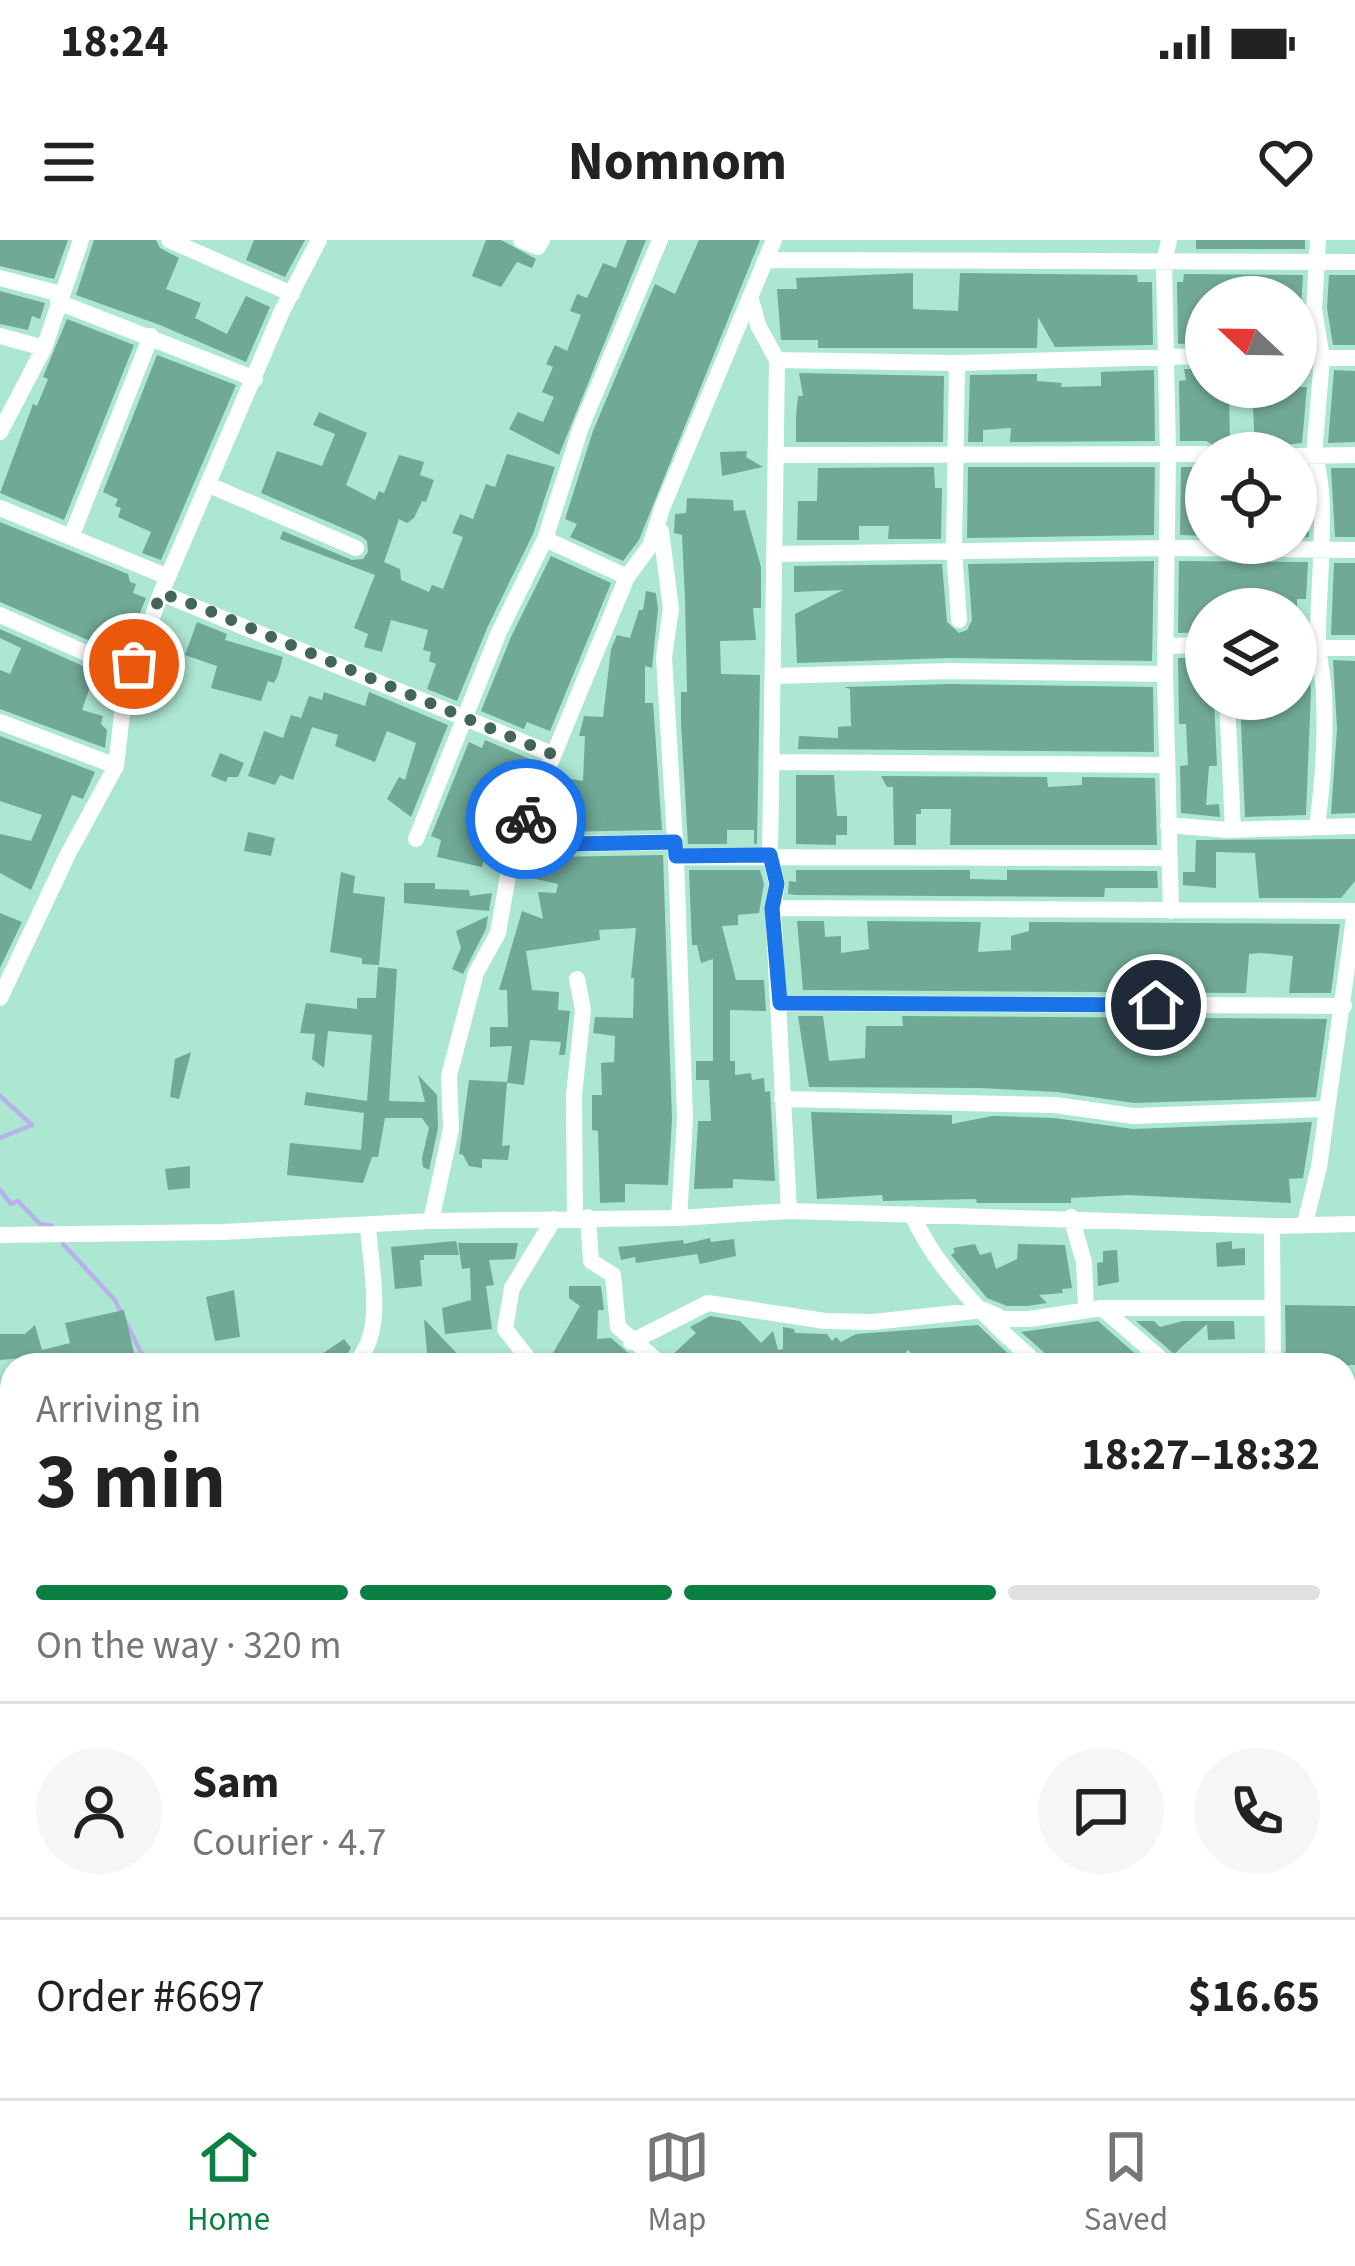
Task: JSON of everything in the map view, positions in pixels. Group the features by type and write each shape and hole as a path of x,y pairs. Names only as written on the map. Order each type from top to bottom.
{"street":[{"path":"0,432 44,348 81,240"},
{"path":"169,240 292,294"},
{"path":"0,998 116,766 131,673 208,485 319,240"},
{"path":"521,240 538,247 542,240"},
{"path":"416,839 499,632 545,539 581,428 660,240"},
{"path":"431,1221 451,1129 449,1076 458,1032 476,973 498,933 504,885 516,845 627,578 650,546 774,240"},
{"path":"1169,240 1164,263 1168,356 1165,674 1171,911"},
{"path":"1309,432 1322,358 1314,310 1318,240"},
{"path":"765,260 1355,262"},
{"path":"0,278 255,379"},
{"path":"751,299 758,326 777,360 770,855 777,884 772,908 789,1211"},
{"path":"0,336 44,348"},
{"path":"71,537 152,336"},
{"path":"777,360 957,363 1185,356"},
{"path":"1317,358 1355,358"},
{"path":"957,363 954,550 959,620"},
{"path":"776,455 1185,454"},
{"path":"1317,456 1355,455"},
{"path":"1317,464 1318,648 1325,736 1318,826"},
{"path":"208,485 356,548"},
{"path":"663,506 661,548 671,608 664,657 685,1118 679,1218"},
{"path":"0,508 552,754"},
{"path":"545,539 627,578"},
{"path":"774,554 1355,550"},
{"path":"0,615 131,673"},
{"path":"1166,646 1185,646"},
{"path":"1318,648 1355,648"},
{"path":"774,676 950,671 1165,674"},
{"path":"1228,720 1233,830"},
{"path":"0,722 116,766"},
{"path":"771,762 1166,765"},
{"path":"1168,825 1233,830 1355,826"},
{"path":"516,845 770,855 1169,858"},
{"path":"772,908 1355,911 1319,1167 1305,1223"},
{"path":"577,980 583,1010 574,1095 581,1217 591,1261 613,1275 618,1327 646,1353"},
{"path":"780,1003 1344,1006"},
{"path":"782,1099 1055,1105 1133,1116 1326,1109"},
{"path":"0,1235 222,1232 789,1211 1273,1226 1355,1224"},
{"path":"911,1214 932,1254 1027,1353"},
{"path":"1071,1217 1094,1309 1152,1353"},
{"path":"524,1353 505,1329 512,1288 554,1220"},
{"path":"364,1353 374,1333 368,1225"},
{"path":"1273,1226 1273,1353"},
{"path":"632,1342 708,1303 857,1322 985,1310 1004,1319 1029,1319 1094,1309 1274,1308"}],"building":[{"path":"0,240 68,240 54,279 0,266"},
{"path":"94,240 156,240 160,248 179,258 166,289 201,303 195,318 227,334 246,296 270,307 246,362 76,295"},
{"path":"254,240 305,240 285,277 246,260"},
{"path":"486,240 501,240 536,259 532,268 517,262 501,287 472,276"},
{"path":"627,240 646,240 559,455 509,429 518,412 543,422 554,397 542,392 553,367 546,364 555,345 567,351 581,315 570,311 577,294 587,298 603,263 616,268"},
{"path":"699,240 760,240 639,540 623,561 570,537 577,524 565,519 593,431 655,284 675,294"},
{"path":"1196,240 1305,240 1305,249 1196,249"},
{"path":"913,273 913,309 958,311 960,273 1137,275 1138,282 1152,282 1153,345 1055,347 1038,317 1037,348 818,348 818,340 781,340 777,289 797,289 796,278"},
{"path":"1184,274 1303,275 1185,276 1185,344 1178,344 1177,282 1183,282"},
{"path":"1329,275 1355,275 1355,345 1333,345 1327,308"},
{"path":"0,291 45,303 40,319 32,316 28,330 0,324"},
{"path":"67,319 134,345 64,520 0,493 33,404 37,406 48,379 43,377"},
{"path":"157,355 236,385 161,560 142,553 151,532 118,517 118,499 103,492"},
{"path":"1154,370 1155,441 1010,442 1011,428 983,430 983,442 968,442 970,375 1037,374 1037,381 1062,383 1061,387 1101,386 1101,372"},
{"path":"1334,370 1355,371 1355,442 1328,443"},
{"path":"799,373 944,376 943,442 796,442 798,396 803,396"},
{"path":"1185,380 1185,408 1229,408 1230,432 1185,432 1185,441 1180,441 1179,381"},
{"path":"1253,408 1305,408 1303,432 1254,432"},
{"path":"319,412 367,433 346,485 375,500 379,491 384,493 399,455 424,462 420,475 434,480 426,502 422,501 407,523 399,519 384,562 400,569 401,580 429,592 432,585 443,589 463,537 452,533 460,514 473,519 486,484 495,487 507,454 555,467 533,534 457,701 427,689 436,664 429,661 431,652 423,650 428,630 391,620 382,652 364,647 368,634 354,628 375,575 280,539 283,531 352,560 363,559 368,552 361,536 261,493 277,451 322,466 335,434 313,425"},
{"path":"747,451 746,457 763,467 722,476 720,452"},
{"path":"934,467 935,488 942,488 941,539 888,539 889,526 859,526 859,540 797,540 798,501 817,501 818,468"},
{"path":"968,467 1155,467 1154,535 967,538"},
{"path":"1181,467 1185,467 1185,535 1180,535"},
{"path":"1331,468 1355,468 1355,537 1335,537"},
{"path":"687,498 733,500 734,511 745,510 761,567 761,608 753,608 756,640 720,641 721,674 760,675 757,844 754,830 727,830 727,844 688,844 681,723 681,692 687,692 685,599 682,535 674,533 675,514 686,513"},
{"path":"0,522 128,574 136,584 133,593 146,598 124,653 0,602"},
{"path":"551,556 611,583 550,731 527,722 524,729 481,711"},
{"path":"1154,561 1152,661 950,658 797,663 795,614 843,590 794,592 794,566 942,564 947,622 959,633 972,620 968,564"},
{"path":"1179,561 1308,564 1307,588 1185,588 1185,633 1178,633"},
{"path":"1334,563 1355,563 1355,635 1331,635"},
{"path":"646,591 656,593 658,609 652,668 645,666 645,703 653,703 662,830 553,832 563,827 563,816 574,816 574,798 565,778 583,781 585,736 579,736 584,716 603,717 611,649 617,635 630,638"},
{"path":"197,622 227,634 225,640 283,657 261,701 211,688 217,666 185,655"},
{"path":"0,629 110,678 107,686 92,681 82,710 103,716 105,748 0,709 0,670 10,674 21,648 0,638"},
{"path":"1178,658 1185,658 1185,720 1215,720 1217,766 1209,766 1206,805 1219,804 1220,817 1181,813 1180,766 1188,765 1186,724 1179,724"},
{"path":"1333,660 1355,661 1355,813 1331,814 1337,729"},
{"path":"844,687 1153,687 1154,752 798,749 799,736 838,738 838,727 851,726 850,689"},
{"path":"324,692 365,706 369,692 448,725 411,817 387,799 399,777 405,780 416,743 387,731 375,762 335,746 338,735 312,727 293,780 280,775 275,785 248,776 264,731 283,738 291,715 301,718 309,696 322,700"},
{"path":"1241,720 1310,720 1306,815 1245,817"},
{"path":"0,736 95,772 83,799 72,795 31,890 0,873 0,834 31,841 42,815 0,801"},
{"path":"485,740 537,762 503,840 490,835 482,867 437,857 441,840 431,836 469,742 482,748"},
{"path":"220,753 244,763 238,777 228,777 226,782 211,776"},
{"path":"796,775 834,775 837,816 847,816 847,835 836,835 836,845 796,844"},
{"path":"881,776 1047,777 1048,787 1082,785 1082,777 1155,778 1157,845 950,845 951,809 921,809 916,814 916,845 894,845 893,787 887,787"},
{"path":"248,832 275,838 271,856 244,851"},
{"path":"1355,839 1355,881 1341,898 1259,898 1255,853 1216,852 1216,888 1183,885 1183,872 1195,872 1196,840"},
{"path":"663,855 672,1119 668,1185 625,1184 625,1202 600,1203 592,1095 602,1095 601,1063 614,1062 615,1036 593,1033 595,1017 633,1018 636,928 599,930 600,940 526,951 532,990 559,992 558,1010 570,1011 565,1055 559,1055 561,1042 530,1040 524,1085 507,1083 512,1046 490,1047 490,1027 508,1027 507,990 499,990 522,911 543,919 538,892 556,893 558,884 527,877 551,869 552,857"},
{"path":"689,870 760,870 764,884 759,913 738,915 738,925 722,926 736,980 764,980 766,1011 730,1010 730,1061 735,1061 735,1075 751,1073 752,1080 764,1078 765,1092 770,1091 775,1181 733,1179 733,1188 694,1189 698,1121 711,1121 709,1080 696,1080 696,1061 713,1061 713,959 701,963 697,945 692,945"},
{"path":"796,870 970,870 970,879 1007,880 1007,870 1157,871 1158,888 1105,888 1104,897 788,894 789,881 796,882"},
{"path":"341,872 355,876 353,893 385,897 379,965 330,952"},
{"path":"404,883 435,883 435,889 469,890 470,896 492,893 489,911 404,903"},
{"path":"0,913 22,922 0,968"},
{"path":"488,916 463,974 452,969 461,948 456,931"},
{"path":"797,921 824,921 825,937 841,936 841,953 869,949 867,921 981,922 978,952 1011,950 1011,936 1029,931 1029,922 1340,924 1331,993 1289,993 1293,956 1261,953 1249,954 1246,993 803,990"},
{"path":"378,967 397,969 389,1101 425,1102 418,1075 437,1095 438,1128 429,1170 423,1167 422,1158 429,1128 422,1118 385,1118 378,1157 372,1157 363,1183 287,1175 290,1143 361,1150 364,1113 304,1105 306,1092 367,1101 372,1035 328,1031 324,1068 312,1059 315,1034 300,1033 306,1003 357,1009 357,998 376,998"},
{"path":"798,1016 823,1016 829,1061 865,1058 866,1026 903,1026 902,1016 1327,1019 1316,1097 1134,1103 980,1088 809,1087"},
{"path":"191,1052 179,1099 170,1097 175,1059"},
{"path":"469,1080 507,1082 502,1146 510,1145 508,1160 482,1159 482,1168 469,1166 459,1154"},
{"path":"811,1112 952,1115 952,1124 992,1116 1054,1118 1133,1129 1312,1122 1303,1178 1289,1179 1291,1203 1128,1195 1071,1198 1071,1203 977,1203 976,1199 883,1201 882,1195 817,1199"},
{"path":"190,1166 190,1188 168,1190 165,1169"},
{"path":"710,1238 711,1242 734,1239 736,1256 700,1264 697,1254 636,1263 635,1257 621,1260 618,1247 683,1240 684,1244"},
{"path":"456,1241 459,1255 424,1255 420,1260 422,1286 395,1289 391,1247"},
{"path":"1232,1241 1232,1249 1245,1248 1245,1265 1217,1267 1216,1243"},
{"path":"458,1243 518,1243 515,1259 489,1260 494,1285 486,1286 492,1329 445,1334 442,1308 471,1300 470,1268 462,1269"},
{"path":"975,1244 980,1255 991,1252 996,1269 1017,1259 1018,1244 1065,1245 1072,1288 1039,1295 1047,1303 1028,1306 1007,1306 987,1298 951,1255 953,1248"},
{"path":"1117,1250 1119,1282 1098,1286 1097,1263 1103,1262 1103,1251"},
{"path":"569,1286 601,1286 604,1310 598,1310 597,1339 611,1338 628,1353 553,1353 580,1306 569,1298"},
{"path":"234,1290 240,1337 215,1341 206,1297"},
{"path":"1285,1305 1355,1306 1355,1353 1286,1353"},
{"path":"124,1310 134,1353 0,1353 0,1334 25,1334 35,1325 42,1350 70,1343 65,1323"},
{"path":"710,1316 740,1321 761,1343 773,1331 778,1350 783,1349 783,1327 795,1333 827,1334 841,1342 856,1334 978,1325 1007,1353 674,1353 696,1333 690,1327"},
{"path":"424,1319 457,1353 427,1353"},
{"path":"1098,1321 1134,1353 1045,1353 1021,1332"},
{"path":"1136,1321 1154,1321 1160,1327 1183,1321 1234,1321 1235,1339 1208,1340 1207,1324 1173,1353"},
{"path":"344,1339 351,1348 348,1353 324,1353"}],"waterway":[{"path":"0,1096 32,1125 0,1138"},
{"path":"0,1190 11,1204 18,1201 40,1224 52,1226"},
{"path":"63,1244 121,1312"},
{"path":"126,1322 141,1353"}],"way so far":[{"path":"134,664 161,593 200,607 552,754 526,819"}],"route":[{"path":"526,819 516,845 675,842 676,856 770,855 777,884 772,908 780,1003 1156,1005"}]}
